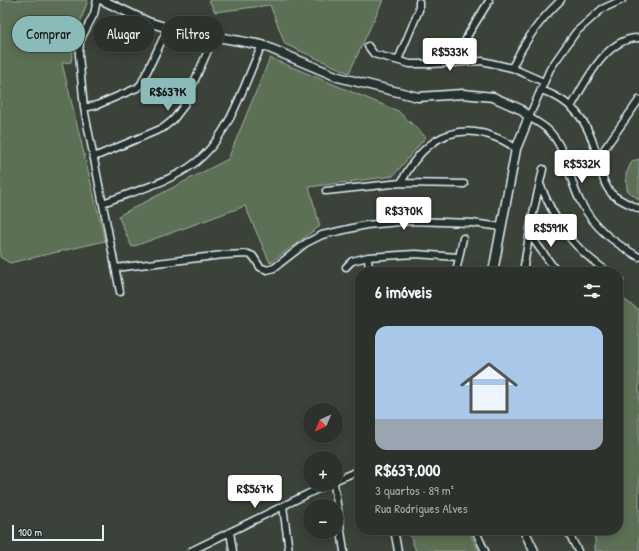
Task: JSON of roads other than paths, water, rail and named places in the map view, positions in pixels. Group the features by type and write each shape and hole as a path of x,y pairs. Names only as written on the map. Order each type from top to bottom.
{"street":[{"path":"97,0 94,14 80,41 84,108 120,292"},
{"path":"102,0 148,22 162,26"},
{"path":"512,68 523,45 537,25 561,0"},
{"path":"494,267 516,149 550,68 576,32 602,9 622,0"},
{"path":"456,63 470,33 489,1"},
{"path":"398,60 420,10 420,2"},
{"path":"571,107 594,67 611,49 626,40 639,38"},
{"path":"224,39 262,45 338,78 418,97 463,94 492,97 520,109 547,129 561,147 580,201 594,223 613,241 639,257"},
{"path":"84,108 97,105 137,88 141,84 162,40"},
{"path":"103,204 165,180 204,156 220,135 262,45"},
{"path":"368,46 374,54 410,64 482,61 512,68 544,82"},
{"path":"94,157 163,128 173,120 183,107 208,52"},
{"path":"541,90 556,96 571,107 585,123 606,185 612,194 639,209"},
{"path":"598,158 639,100"},
{"path":"401,183 410,166 423,151 450,133 476,131 506,141 516,149"},
{"path":"524,267 532,218 544,169"},
{"path":"326,191 401,183 464,184"},
{"path":"540,184 548,205 565,234 593,262 600,267"},
{"path":"115,268 223,255 248,254 253,256 260,267 267,270 274,268 297,249 322,235 366,225 411,221 472,223 502,227"},
{"path":"530,235 553,267"},
{"path":"457,267 463,238"},
{"path":"346,267 352,261 368,257 415,254 458,257"},
{"path":"368,257 369,267"},
{"path":"343,477 355,472"},
{"path":"191,551 314,491"},
{"path":"335,491 344,551"},
{"path":"283,506 289,551"},
{"path":"230,532 233,551"},
{"path":"395,535 398,551"},
{"path":"477,535 485,551"},
{"path":"526,535 534,551"},
{"path":"570,535 578,551"}]}
